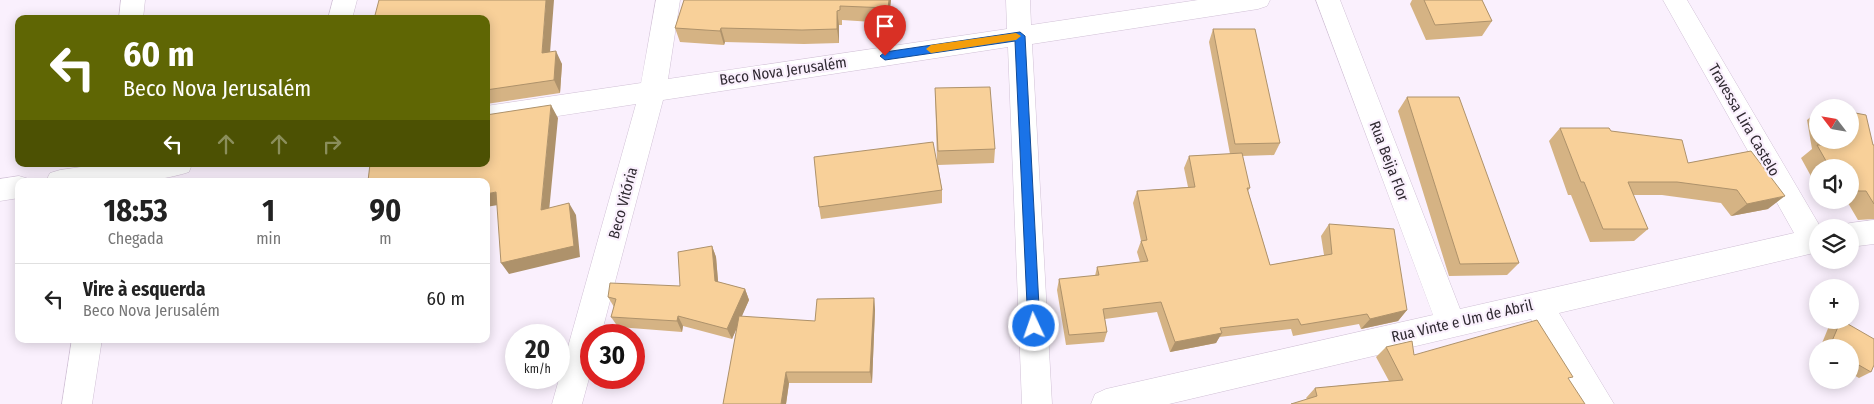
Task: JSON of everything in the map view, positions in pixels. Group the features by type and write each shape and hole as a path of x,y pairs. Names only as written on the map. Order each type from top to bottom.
{"street":[{"path":"131,15 133,0"},
{"path":"341,15 345,0"},
{"name":"Beco Vitória","path":"567,404 654,90 668,0"},
{"path":"1018,0 1037,404"},
{"name":"Beco Nova Jerusalém","path":"490,116 1258,0"},
{"name":"Rua Beija Flor","path":"1328,0 1451,323"},
{"name":"Travessa Lira Castelo","path":"1675,0 1809,230"},
{"path":"80,178 157,167"},
{"path":"0,190 15,188"},
{"path":"1859,234 1874,232"},
{"name":"Rua Vinte e Um de Abril","path":"1106,404 1809,241"},
{"path":"1538,304 1599,404"},
{"path":"77,404 86,343"}],"building":[{"path":"379,0 546,0 542,53 556,51 554,80 490,89 490,15 375,15"},
{"path":"684,0 889,0 888,8 840,6 840,10 837,11 837,29 721,28 720,31 675,28"},
{"path":"1424,0 1482,0 1492,21 1435,25"},
{"path":"1213,29 1255,29 1280,143 1235,144"},
{"path":"990,87 995,149 938,151 935,88"},
{"path":"1407,97 1459,97 1519,263 1460,264"},
{"path":"551,105 541,210 569,203 574,246 501,263 496,192 490,193 490,178 368,178 370,167 490,167 490,114"},
{"path":"1859,114 1866,115 1874,145 1874,204 1866,191 1859,191 1859,159 1825,159 1819,149 1859,149"},
{"path":"1560,128 1609,128 1611,131 1682,140 1688,163 1751,151 1785,196 1747,204 1737,190 1677,182 1628,182 1648,229 1603,229 1584,182 1581,182"},
{"path":"933,142 942,190 819,207 814,157"},
{"path":"1242,153 1250,188 1247,188 1270,265 1332,254 1329,224 1394,229 1407,310 1370,319 1367,314 1301,325 1298,319 1220,328 1222,333 1175,342 1161,302 1103,309 1107,332 1069,335 1059,279 1099,275 1097,267 1148,261 1141,241 1147,240 1137,191 1195,187 1189,156"},
{"path":"712,246 715,281 745,289 727,329 678,316 677,321 611,317 616,299 608,297 610,283 680,286 678,252"},
{"path":"874,298 870,372 786,372 781,404 723,404 739,316 815,321 817,299"},
{"path":"1537,320 1573,377 1568,378 1585,404 1291,404 1317,396 1315,388 1403,380 1386,347 1412,341 1414,355"},
{"path":"1837,329 1857,329 1874,339 1874,365 1871,372 1859,365 1859,339 1833,339"}],"slow traffic":[{"path":"931,49 1016,36"}],"route":[{"path":"885,56 1020,36 1034,326"}]}
